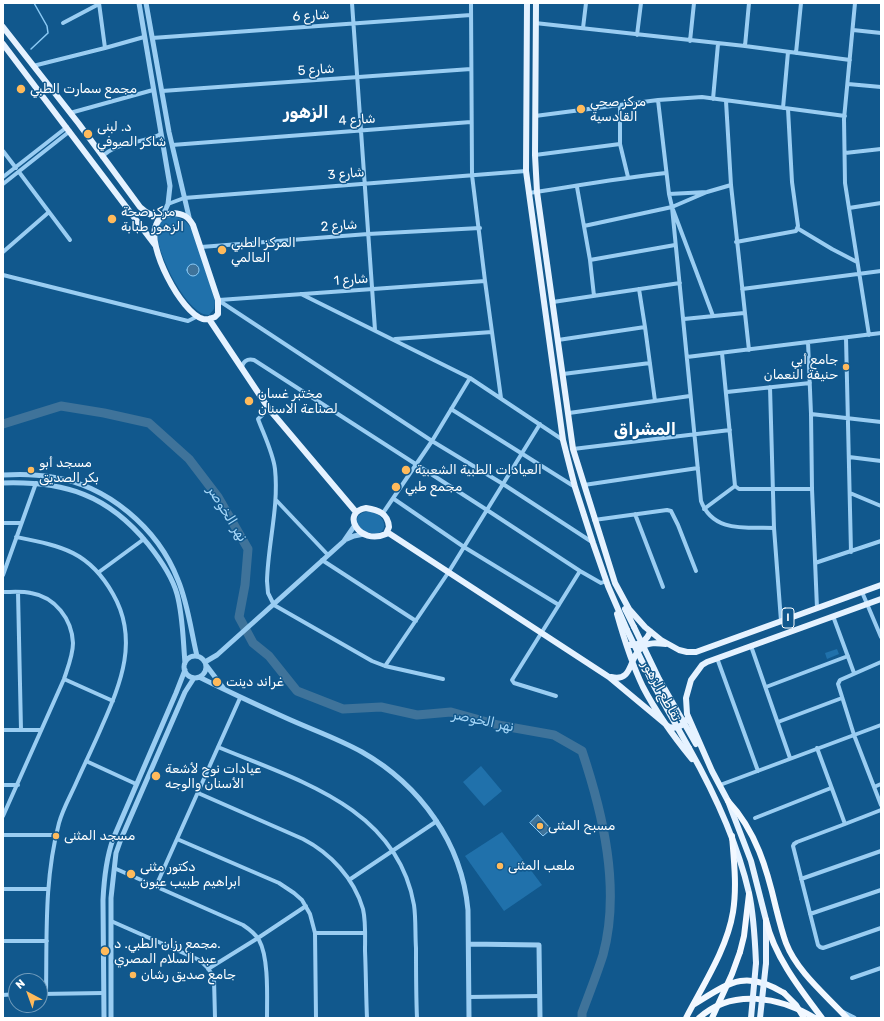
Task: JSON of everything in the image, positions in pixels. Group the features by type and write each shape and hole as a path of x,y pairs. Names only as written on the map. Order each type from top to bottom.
{"highway":[{"path":"728,801 742,819 756,843 766,870 786,943 794,960 847,1018"},
{"path":"686,1018 722,949 731,923 735,884 732,836"},
{"path":"712,1018 732,974 740,952 744,936 749,894"},
{"path":"766,920 776,950 819,1016"},
{"path":"693,1005 725,986 741,981 752,980 763,982 784,993 796,1005 804,1018"},
{"path":"699,1018 713,1007 733,1000 753,998 774,1002 819,1016"}],"main road":[{"path":"527,3 526,170 563,440 575,487 607,583 659,679 720,785 728,801 751,861 766,920 766,963 760,1018"},
{"path":"536,3 535,155 537,192 573,449 615,583 653,684 705,776 732,836 749,894 754,924 756,963 751,1018"},
{"path":"3,27 70,113 140,207 146,212 161,218"},
{"path":"3,44 155,246 166,274 186,306 204,319 215,317 218,314 218,300 201,247 189,217 180,213 173,213 161,218 154,231 155,246"},
{"path":"209,319 269,409 356,512"},
{"path":"366,508 383,513 389,524 387,532 384,535 378,536 359,532 355,525 354,517 356,512 366,508"},
{"path":"387,532 609,677 669,727 677,728 683,726 687,714"},
{"name":"تقاطع الزهور","path":"607,583 633,663 644,687 677,739 705,776"},
{"path":"615,583 629,609 640,623 667,644"},
{"name":"١","path":"667,644 678,650 696,652 881,585"},
{"path":"712,771 687,714 686,698 691,680 702,665 717,658 881,599"},
{"path":"626,643 632,645 640,643 648,636 650,631"},
{"path":"609,677 617,678 624,675 629,670 641,647 650,644 667,644"},
{"path":"677,739 678,733 683,729 688,727 692,728"}],"street":[{"path":"139,3 170,186 168,204 161,218"},
{"path":"146,3 172,145 189,217"},
{"path":"352,3 375,330"},
{"path":"471,3 472,174 501,398"},
{"path":"583,28 586,3"},
{"path":"637,35 640,3"},
{"path":"690,41 694,3"},
{"path":"745,46 749,3"},
{"path":"796,53 801,3"},
{"path":"855,3 844,116 845,183 869,335"},
{"path":"63,23 99,4 105,48"},
{"name":"شارع 6","path":"152,38 471,14"},
{"path":"535,23 745,46 850,60"},
{"path":"853,30 881,33"},
{"path":"33,66 144,37"},
{"path":"713,99 718,44"},
{"path":"783,108 788,52"},
{"name":"شارع 5","path":"162,91 471,69"},
{"path":"848,84 881,87"},
{"path":"70,113 153,90"},
{"path":"535,116 658,100 702,97 844,116"},
{"path":"658,100 684,319 690,396 701,500 704,509 716,520 727,526 774,528"},
{"path":"726,101 736,242 749,350"},
{"path":"620,105 620,144 628,177"},
{"path":"736,242 796,231 798,226 792,182 788,109"},
{"name":"شارع 4","path":"172,145 471,122"},
{"path":"3,177 68,129"},
{"path":"3,184 68,129"},
{"path":"102,157 108,151 116,147 161,134"},
{"path":"535,155 620,144"},
{"path":"845,153 881,149"},
{"path":"3,151 16,168"},
{"name":"شارع 3","path":"168,204 184,198 526,170"},
{"path":"19,172 70,240"},
{"path":"529,193 628,177 666,173"},
{"path":"577,186 590,260 594,296"},
{"path":"669,194 706,192 731,186"},
{"path":"584,226 672,208 706,192"},
{"path":"849,208 881,204"},
{"path":"672,208 713,316"},
{"path":"3,252 49,212"},
{"name":"شارع 2","path":"201,247 368,234 480,228"},
{"path":"797,228 857,262"},
{"path":"590,260 675,245"},
{"path":"742,289 881,271"},
{"path":"3,275 188,321 198,316"},
{"name":"شارع 1","path":"218,300 485,281"},
{"path":"553,302 680,283"},
{"path":"639,290 655,401"},
{"path":"301,294 470,378 563,440"},
{"path":"218,300 432,441 503,484 593,543"},
{"path":"684,319 744,313"},
{"path":"558,340 645,327"},
{"path":"393,339 492,332"},
{"path":"687,357 722,354 881,333"},
{"path":"846,338 851,552"},
{"path":"808,342 817,608"},
{"path":"722,354 727,392 734,486 739,490 812,489"},
{"path":"242,370 244,361 249,359 254,360 417,464 580,572 601,583 607,583"},
{"path":"563,374 650,363"},
{"path":"383,513 394,499 432,441 470,378"},
{"path":"727,392 810,383"},
{"path":"770,387 774,528 781,621"},
{"path":"569,413 690,396"},
{"path":"269,409 258,420 275,468 276,500 267,581 268,593 272,606 360,655 384,666 443,679"},
{"path":"451,409 575,487"},
{"path":"811,414 881,422"},
{"path":"384,666 448,573 540,424"},
{"path":"573,449 730,430"},
{"path":"849,457 881,461"},
{"path":"584,484 698,468"},
{"path":"3,475 31,474 65,480 102,494 132,515 150,534 173,567 182,591 197,656 205,663 225,690"},
{"path":"3,483 36,483 71,490 98,501 117,513 144,539 160,560 176,593 180,612 185,670 113,839 106,867 103,900 104,1018"},
{"path":"3,575 5,560 16,537 36,483"},
{"path":"704,509 734,486"},
{"path":"850,493 881,506"},
{"path":"394,499 464,547 559,605"},
{"path":"276,500 328,555"},
{"path":"594,520 667,510 671,511 696,571"},
{"path":"635,514 663,587"},
{"path":"3,523 20,523"},
{"path":"205,663 217,655 344,541 355,525"},
{"path":"344,541 354,536 364,534"},
{"path":"16,537 48,543 66,549 91,564 109,586 118,603 123,615 125,630 126,652 124,665 113,700 64,808 56,835 47,888 46,973"},
{"path":"99,572 144,539"},
{"path":"815,563 881,541"},
{"path":"322,560 416,621"},
{"path":"556,696 512,680 580,572"},
{"path":"3,592 31,592 42,596 57,606 68,621 72,632 73,644 72,656 64,679 3,816"},
{"path":"18,592 20,730"},
{"path":"862,592 881,638"},
{"path":"833,616 854,673"},
{"path":"183,643 188,646 194,641"},
{"path":"751,646 790,758"},
{"path":"185,663 191,657 197,656"},
{"path":"766,687 848,656"},
{"path":"717,658 758,771"},
{"path":"881,662 838,681 854,735 881,805"},
{"path":"112,1018 111,898 116,853 185,692 196,678 204,674 205,663"},
{"path":"185,670 188,676 225,690 348,745 374,760 394,774 411,790 437,821 448,840 467,895 469,944 469,1018"},
{"path":"64,679 113,700"},
{"path":"156,886 240,698"},
{"path":"778,722 842,698"},
{"path":"720,785 881,725"},
{"path":"3,730 41,730"},
{"path":"218,747 311,786 341,802 370,824 382,837 401,866 414,906 417,1018"},
{"path":"817,748 845,824"},
{"path":"86,761 136,784"},
{"path":"874,787 881,784"},
{"path":"3,785 18,785"},
{"path":"755,818 831,788"},
{"path":"198,793 314,844 332,859 349,880 362,908 365,933 367,1018"},
{"path":"881,810 794,844 793,846 818,945 820,947 823,948 881,928"},
{"path":"349,880 437,821"},
{"path":"3,835 56,835"},
{"path":"177,840 279,883 294,893 306,906 310,914 315,933 316,1018"},
{"path":"801,879 881,851"},
{"path":"114,868 243,925 258,938 264,951 265,958 267,1018"},
{"path":"3,889 47,888"},
{"path":"810,914 881,890"},
{"path":"208,968 258,938 306,906"},
{"path":"111,921 198,959 208,968 214,979 215,1018"},
{"path":"315,933 365,933"},
{"path":"3,941 46,941"},
{"path":"469,944 539,944 540,1018"},
{"path":"852,978 881,968"},
{"path":"48,994 104,993"},
{"path":"469,997 540,996"},
{"path":"840,1011 854,1018"}],"shaded area":[{"path":"168,216 183,220 193,231 215,301 214,309 209,315 200,312 191,305 182,294 161,252 157,230 160,224"},
{"path":"193,264 197,266 199,270 197,274 193,276 189,274 187,270 189,266"},
{"path":"369,511 378,515 384,523 384,529 377,534 363,531 356,522 358,516"},
{"path":"837,649 839,654 827,659 825,653"},
{"path":"481,766 502,791 484,806 463,782"},
{"name":"مسبح المثنى","path":"538,815 551,829 543,836 530,823"},
{"name":"ملعب المثنى","path":"502,832 542,885 504,911 465,856"}],"waterway":[{"path":"31,49 48,33 47,26 34,3"},
{"name":"نهر الخوصر","path":"3,424 61,406 104,413 149,423 189,459 218,497 248,549 245,585 239,617 253,643 269,656 297,691 343,709 381,707 417,715 451,712 498,725 554,735 582,751 590,775 603,826 610,878 608,930 603,955 582,1013 582,1018"}],"place":[{"name":"مجمع سمارت الطبي","path":"21,89"},
{"name":"مركز صحي القادسية","path":"581,109"},
{"name":"د. لبنى شاكر الصوفي","path":"88,134"},
{"name":"مركز صحة الزهور طبابة","path":"112,219"},
{"name":"المركز الطبي العالمي","path":"222,250"},
{"name":"جامع أبي حنيفة النعمان","path":"846,367"},
{"name":"مختبر غسان لصناعة الاسنان","path":"249,401"},
{"name":"مسجد أبو بكر الصديق","path":"31,470"},
{"name":"العيادات الطبية الشعبية","path":"406,470"},
{"name":"مجمع طبي","path":"396,487"},
{"name":"غراند دينت","path":"217,682"},
{"name":"عيادات نوح لأشعة الأسنان والوجه","path":"156,776"},
{"name":"مسبح المثنى","path":"540,826"},
{"name":"مسجد المثنى","path":"56,836"},
{"name":"ملعب المثنى","path":"500,866"},
{"name":"دكتور مثنى ابراهيم طبيب عيون","path":"131,874"},
{"name":"مجمع رزان الطبي. د. عبد السلام المصري","path":"105,951"},
{"name":"جامع صديق رشان","path":"133,975"}],"district":[{"name":"الزهور","path":"306,113"},
{"name":"المشراق","path":"645,430"}]}
